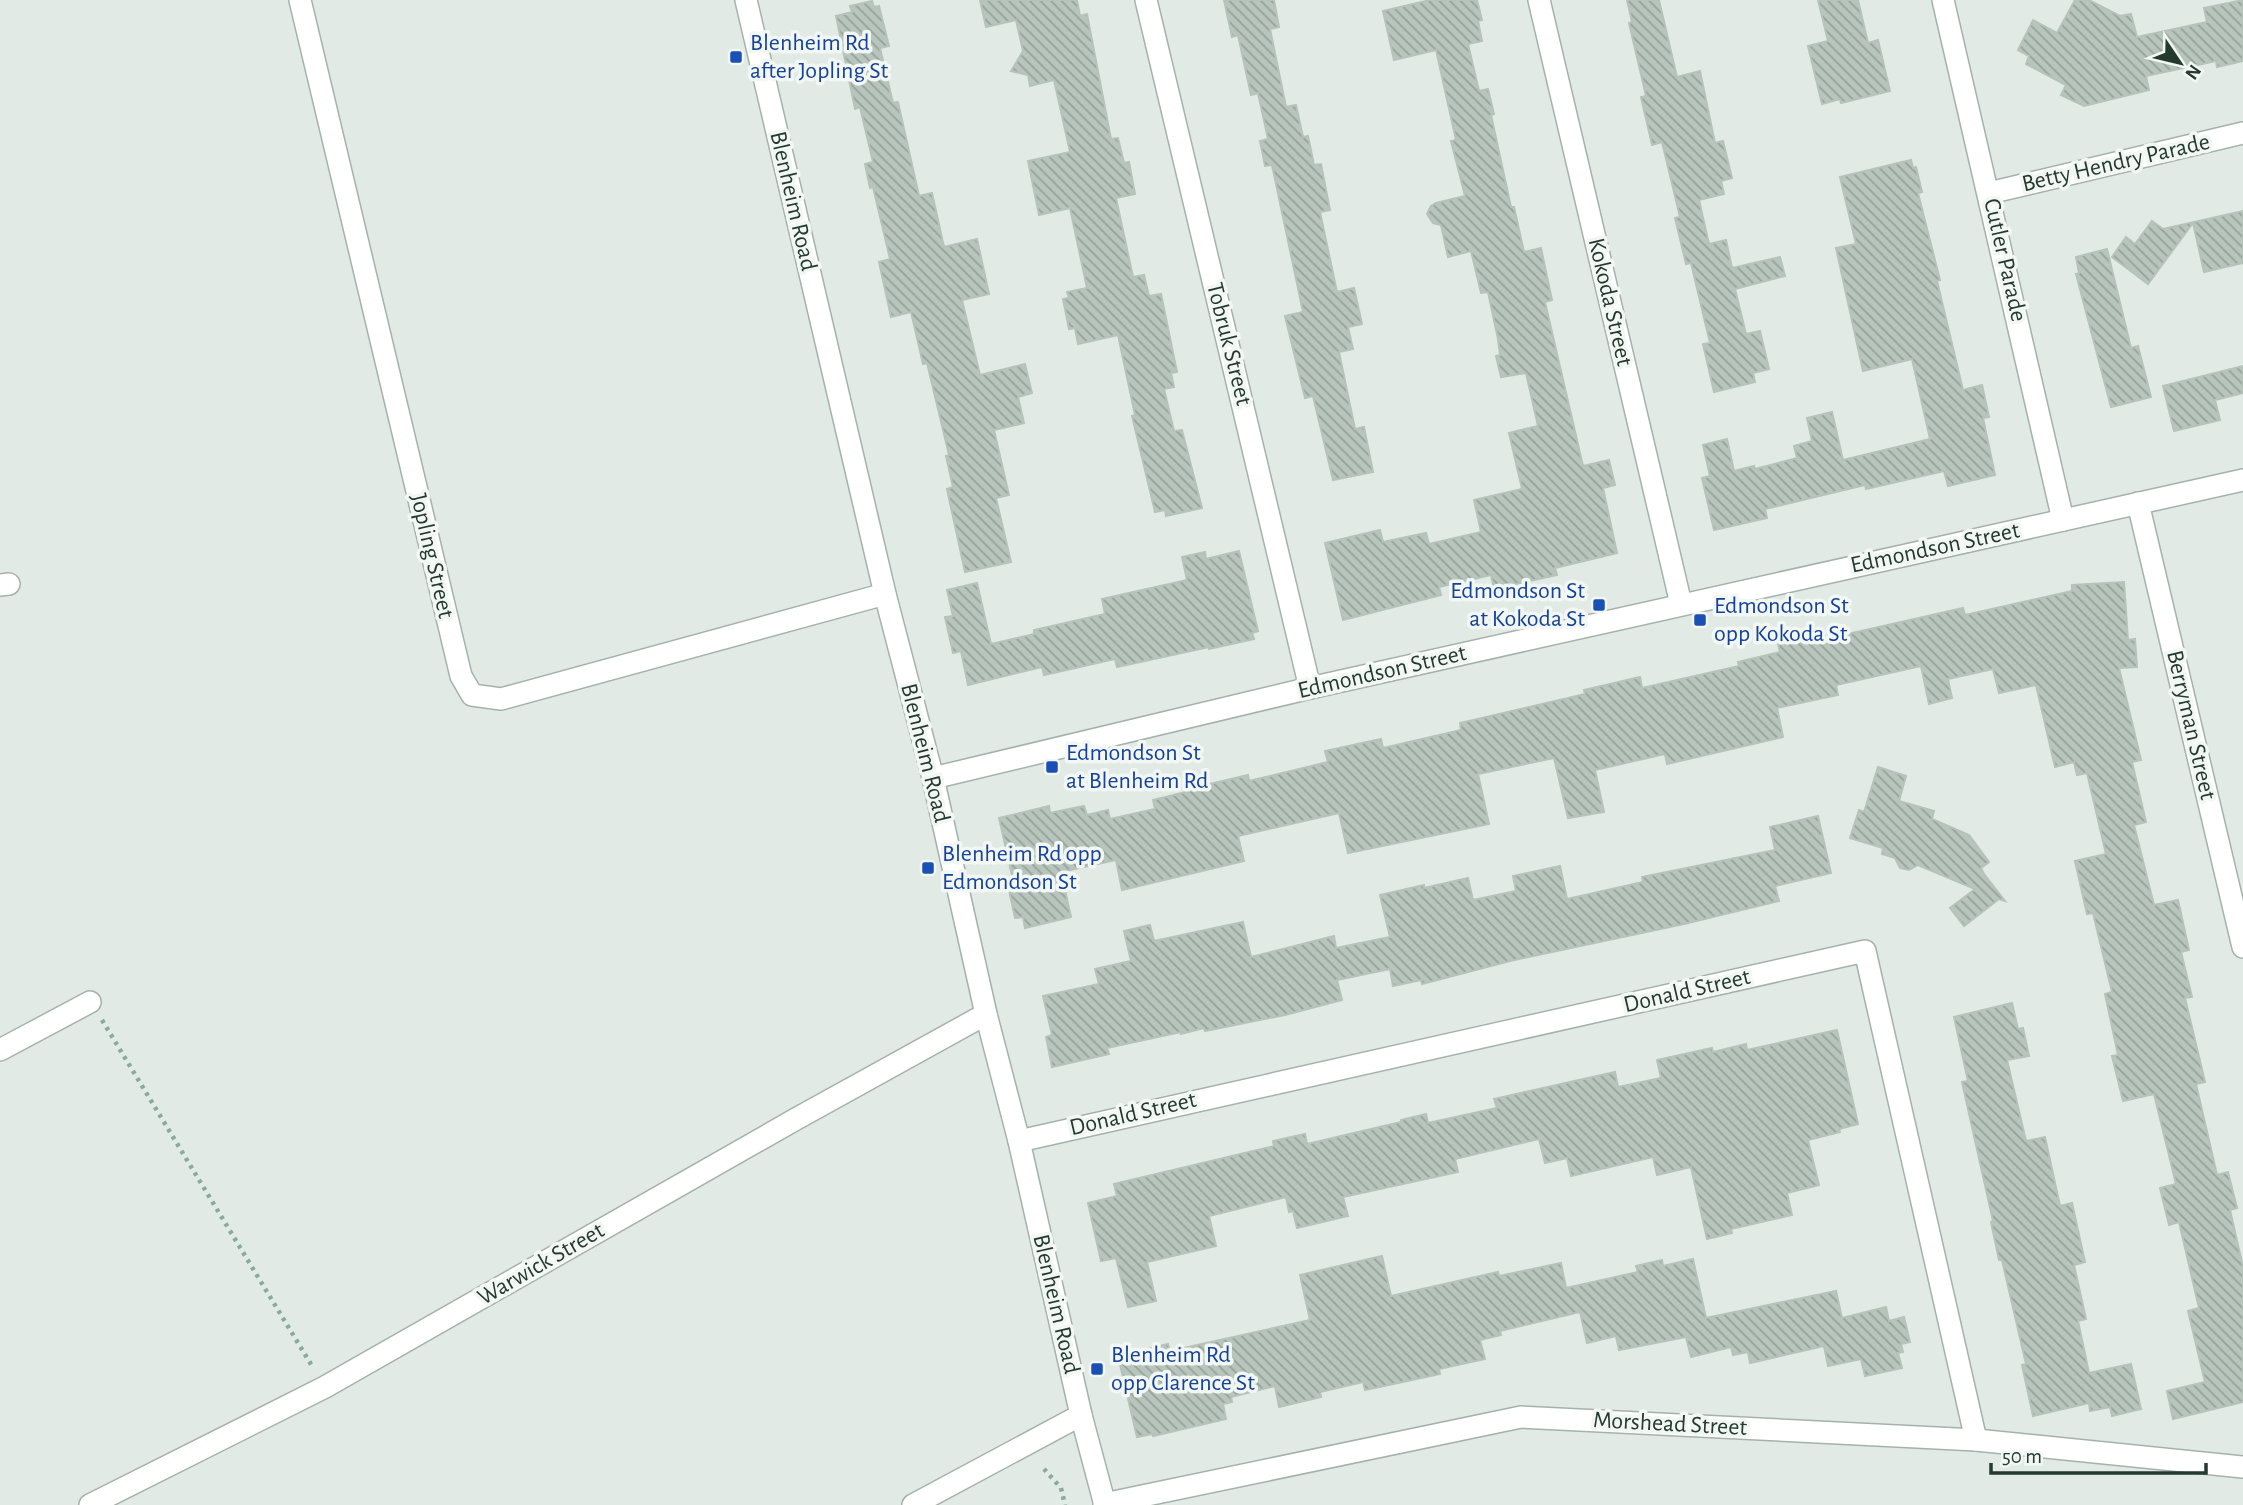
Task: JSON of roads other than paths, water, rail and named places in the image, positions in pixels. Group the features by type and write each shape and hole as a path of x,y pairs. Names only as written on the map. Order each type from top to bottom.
{"street":[{"name":"Jopling Street","path":"300,0 461,676 472,695 501,699 885,594"},
{"name":"Blenheim Road","path":"746,0 885,594 933,778 986,1014 1019,1141 1081,1415 1105,1505"},
{"name":"Tobruk Street","path":"1146,0 1310,688"},
{"name":"Kokoda Street","path":"1539,0 1681,604"},
{"name":"Cutler Parade","path":"1943,0 1990,193 2063,520"},
{"name":"Betty Hendry Parade","path":"1990,193 2243,133"},
{"name":"Edmondson Street","path":"933,778 1310,688 2243,480"},
{"name":"Berryman Street","path":"2138,503 2243,947"},
{"name":"Donald Street","path":"1019,1141 1865,951 1976,1440"},
{"path":"0,1050 90,1002"},
{"name":"Warwick Street","path":"90,1505 325,1387 986,1014"},
{"path":"913,1505 1081,1415"},
{"name":"Morshead Street","path":"1105,1505 1521,1416 1976,1440 2243,1467"}],"place":[{"name":"Blenheim Rd after Jopling St","path":"736,57"},
{"name":"Edmondson St at Kokoda St","path":"1599,605"},
{"name":"Edmondson St opp Kokoda St","path":"1700,620"},
{"name":"Edmondson St at Blenheim Rd","path":"1052,767"},
{"name":"Blenheim Rd opp Edmondson St","path":"928,868"},
{"name":"Blenheim Rd opp Clarence St","path":"1097,1369"}]}
